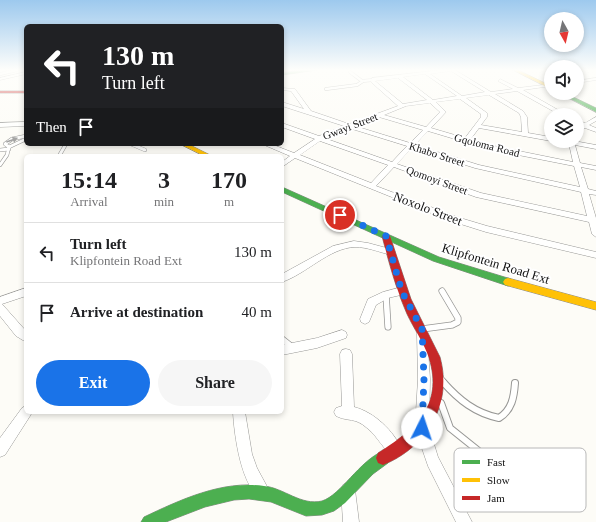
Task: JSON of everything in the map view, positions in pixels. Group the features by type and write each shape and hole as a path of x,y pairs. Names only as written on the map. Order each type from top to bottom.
{"street":[{"path":"296,94 309,113"},
{"path":"389,94 402,106"},
{"path":"372,186 443,112 423,94"},
{"path":"457,94 484,113 484,117 466,141"},
{"name":"Gwayi Street","path":"284,164 318,138 402,106 480,94"},
{"path":"492,94 523,114 526,135"},
{"path":"527,94 552,108"},
{"path":"575,100 596,110"},
{"name":"Khabo Street","path":"284,105 491,171 596,193"},
{"name":"Gqoloma Road","path":"379,115 488,147 596,168"},
{"path":"585,126 596,119"},
{"path":"0,125 24,124"},
{"name":"Qomoyi Street","path":"284,126 479,195 594,221"},
{"path":"477,126 544,138"},
{"path":"585,126 596,130"},
{"path":"584,145 596,147"},
{"path":"187,146 205,154"},
{"name":"Noxolo Street","path":"270,146 467,223 596,256"},
{"path":"573,148 594,221 596,234"},
{"name":"Klipfontein Road Ext","path":"284,190 436,259 470,271 596,306"},
{"path":"149,522 179,509 213,499 240,494 264,493 301,508 312,510 321,508 331,504 348,490 360,475 395,450 422,428 438,396 440,377 422,329 402,292 386,236"},
{"path":"284,277 326,255 348,246 359,245 391,252"},
{"path":"365,319 372,302 386,295 402,292"},
{"path":"0,301 24,293"},
{"path":"0,308 24,335"},
{"path":"422,329 424,379 422,428 433,461 454,502"},
{"path":"287,349 317,343 342,335"},
{"path":"346,354 344,411 362,416 370,421 378,428 395,450"},
{"path":"0,450 25,414"},
{"path":"239,414 243,452 255,480 264,493"},
{"path":"348,490 351,522"},
{"path":"459,512 464,522"}],"lane":[{"path":"9,148 5,144 8,141 24,138"},
{"path":"0,150 9,148 24,139"},
{"path":"136,146 145,150"},
{"path":"0,165 7,155 9,148"},
{"path":"422,329 452,325 458,322 458,318 442,291"},
{"path":"386,295 388,327"},
{"path":"440,377 465,404 484,414 499,418 507,414 510,408 513,401 516,383"},
{"path":"438,396 450,428 475,448"}],"traffic: fast":[{"path":"575,100 596,110"},
{"path":"284,190 436,259 508,282"},
{"path":"149,522 190,504 234,493 264,493 306,509 322,508 340,498 368,469 383,458"}],"traffic: slow":[{"path":"187,146 205,154"},
{"path":"508,282 596,306"}],"traffic: jam":[{"path":"383,458 410,440 424,425 434,407 438,387 437,367 434,357 406,299 396,272 386,236"}],"route":[{"path":"340,215 386,236 402,292 422,329 424,403 422,428"}]}
